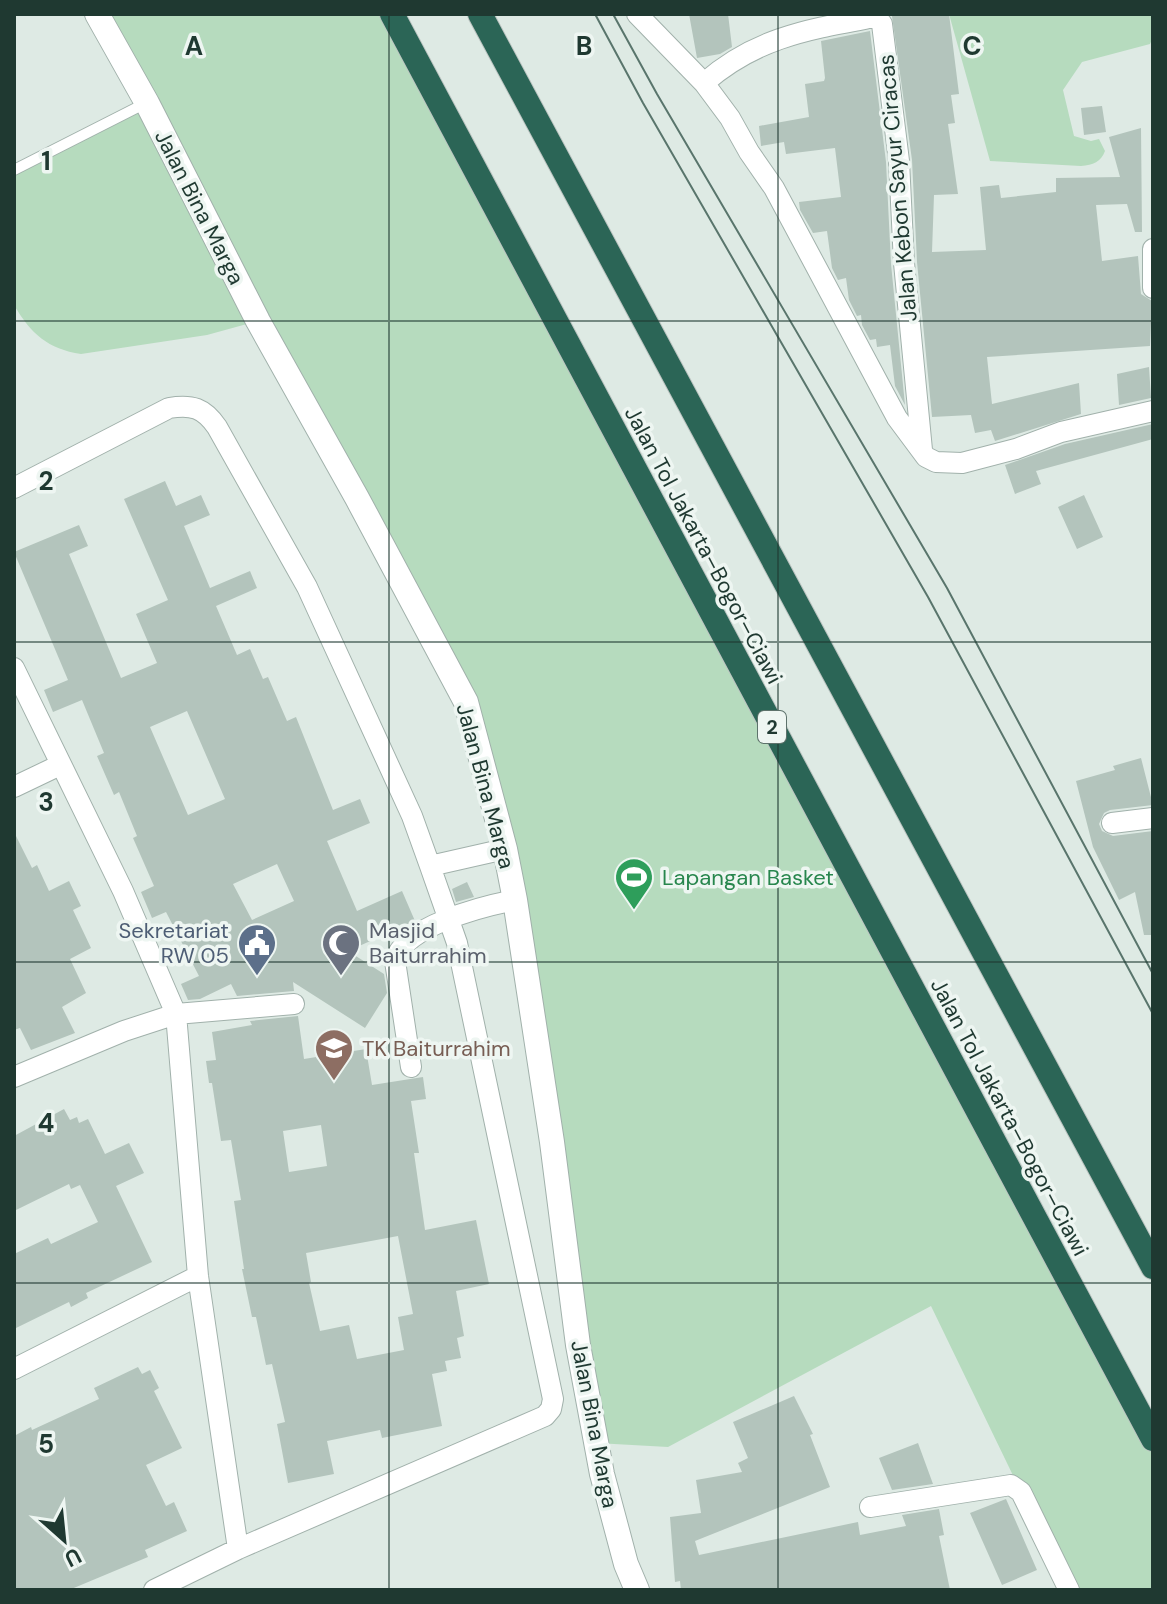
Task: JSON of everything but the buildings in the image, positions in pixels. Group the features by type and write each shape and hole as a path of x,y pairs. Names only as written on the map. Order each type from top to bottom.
{"highway":[{"name":"Jalan Tol Jakarta–Bogor–Ciawi","path":"392,14 1153,1439"},
{"path":"480,14 1153,1267"},
{"path":"1085,1139 1153,1232"}],"street":[{"name":"Jalan Bina Marga","path":"97,14 147,103 258,321 466,702 505,849 515,900 552,1142 578,1345 602,1474 626,1564 637,1590"},
{"path":"637,14 704,83 730,118 774,188 897,418 922,452 936,462 962,463 1016,449 1061,432 1153,411"},
{"name":"Jalan Kebon Sayur Ciracas","path":"704,83 727,63 759,45 802,30 869,18 877,18 882,24 899,161 904,263 922,452"},
{"path":"1153,249 1153,288"},
{"path":"14,488 169,408 196,407 209,415 307,587 412,816 448,917 463,972 553,1406 545,1416 238,1549 154,1590"},
{"path":"14,668 123,891 176,1014 198,1276 238,1549"},
{"path":"14,787 60,765"},
{"path":"1112,823 1153,818"},
{"path":"430,866 505,849"},
{"path":"411,1067 395,961 397,955 404,945 448,917 515,900"},
{"path":"14,1077 124,1031 176,1014 294,1004"},
{"path":"14,1369 198,1276"},
{"path":"870,1507 1011,1485 1021,1492 1069,1590"}],"lane":[{"path":"14,170 147,103"}],"green space":[{"path":"97,14 392,14 1153,1439 1153,1590 1074,1590 1021,1492 931,1306 668,1447 596,1443 505,849 466,702 258,321 207,335 81,354 50,344 34,332 14,305 14,170 147,103"},
{"path":"949,14 1153,14 1150,44 1082,62 1063,90 1074,136 1091,141 1099,139 1105,151 1101,158 1093,164 1081,166 990,161"}],"tram line":[{"path":"595,14 643,103 928,597 1153,1014"},
{"path":"613,14 947,588 1153,974"}],"place":[{"name":"Lapangan Basket","path":"634,911"},
{"name":"Sekretariat RW 05","path":"257,977"},
{"name":"Masjid Baiturrahim","path":"341,977"},
{"name":"TK Baiturrahim","path":"334,1082"}]}
